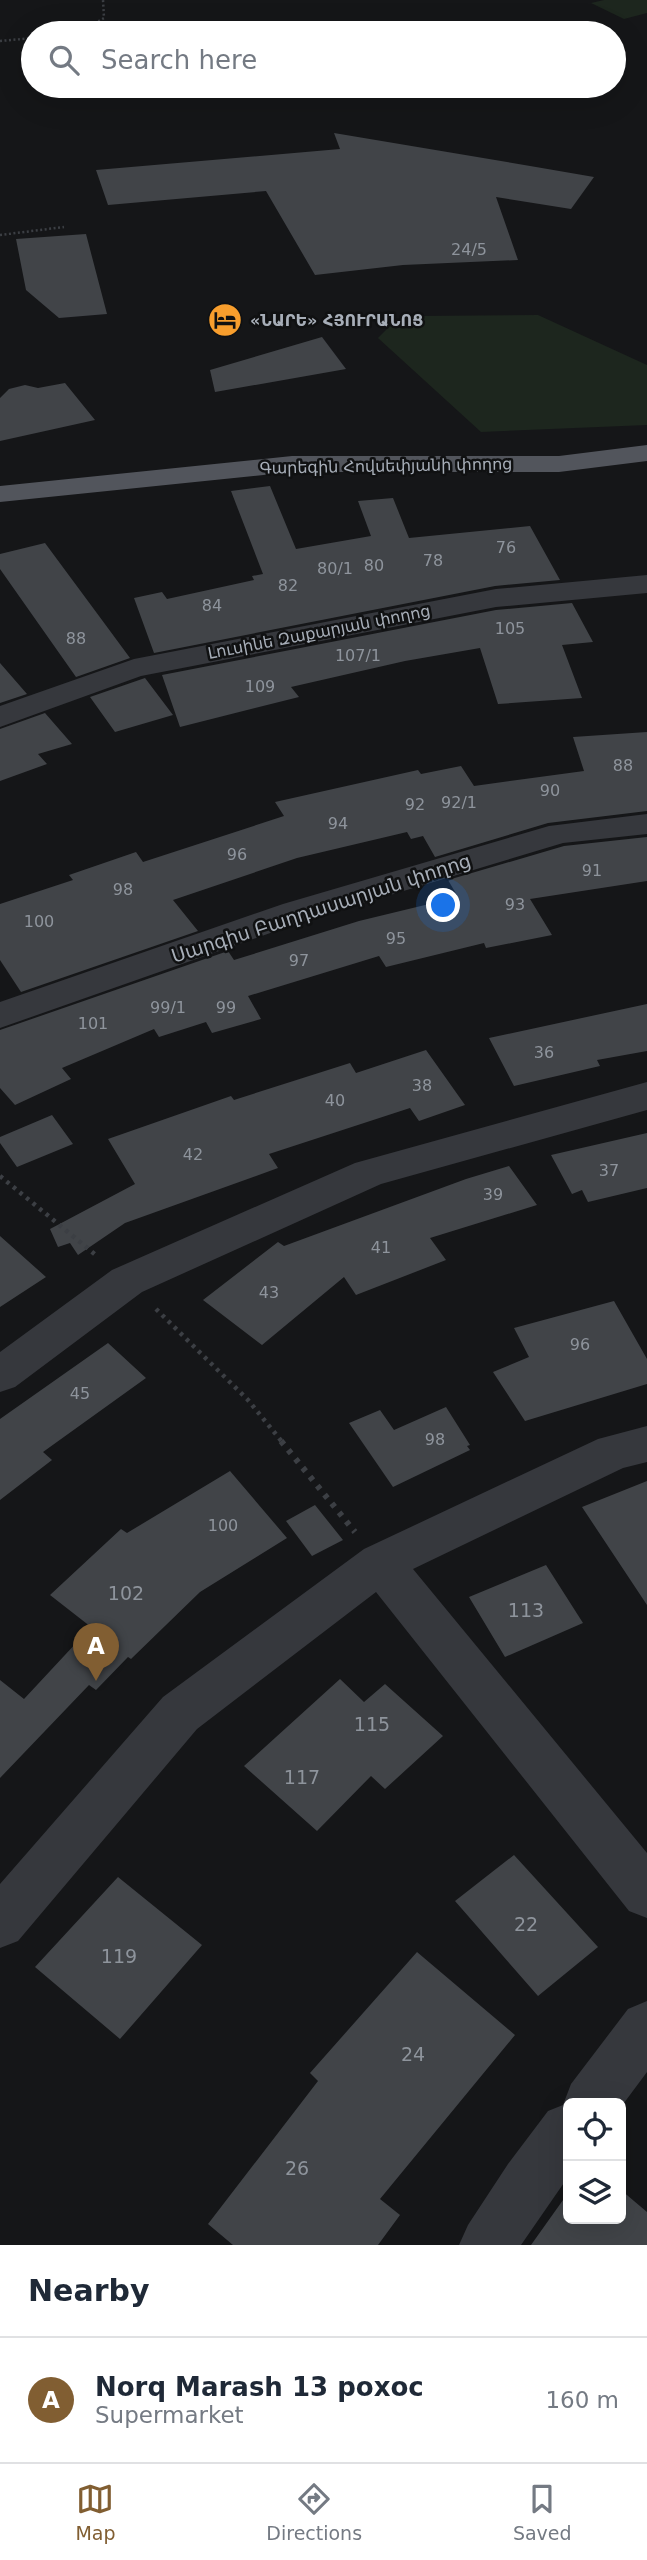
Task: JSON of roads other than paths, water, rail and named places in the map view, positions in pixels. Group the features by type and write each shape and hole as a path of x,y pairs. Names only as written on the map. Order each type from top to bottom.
{"main road":[{"name":"Գարեգին Հովսեփյանի փողոց","path":"0,494 292,464 559,464 647,453"}],"street":[{"name":"Լուսինե Զաքարյան փողոց","path":"0,717 134,668 496,598 647,584"},
{"name":"Սարգիս Բաղդասարյան փողոց","path":"0,1015 295,912 561,833 647,824"},
{"path":"0,1375 127,1281 369,1173 647,1096"},
{"path":"0,1923 180,1713 380,1563 614,1452 647,1444"},
{"path":"380,1563 647,1893"},
{"path":"594,2098 647,2028"},
{"path":"488,2245 528,2184 563,2138"}],"place":[{"name":"«ՆԱՐԵ» ՀՅՈՒՐԱՆՈՑ","path":"225,320"},
{"name":"Norq Marash 13 poxoc","path":"96,1681"}]}
